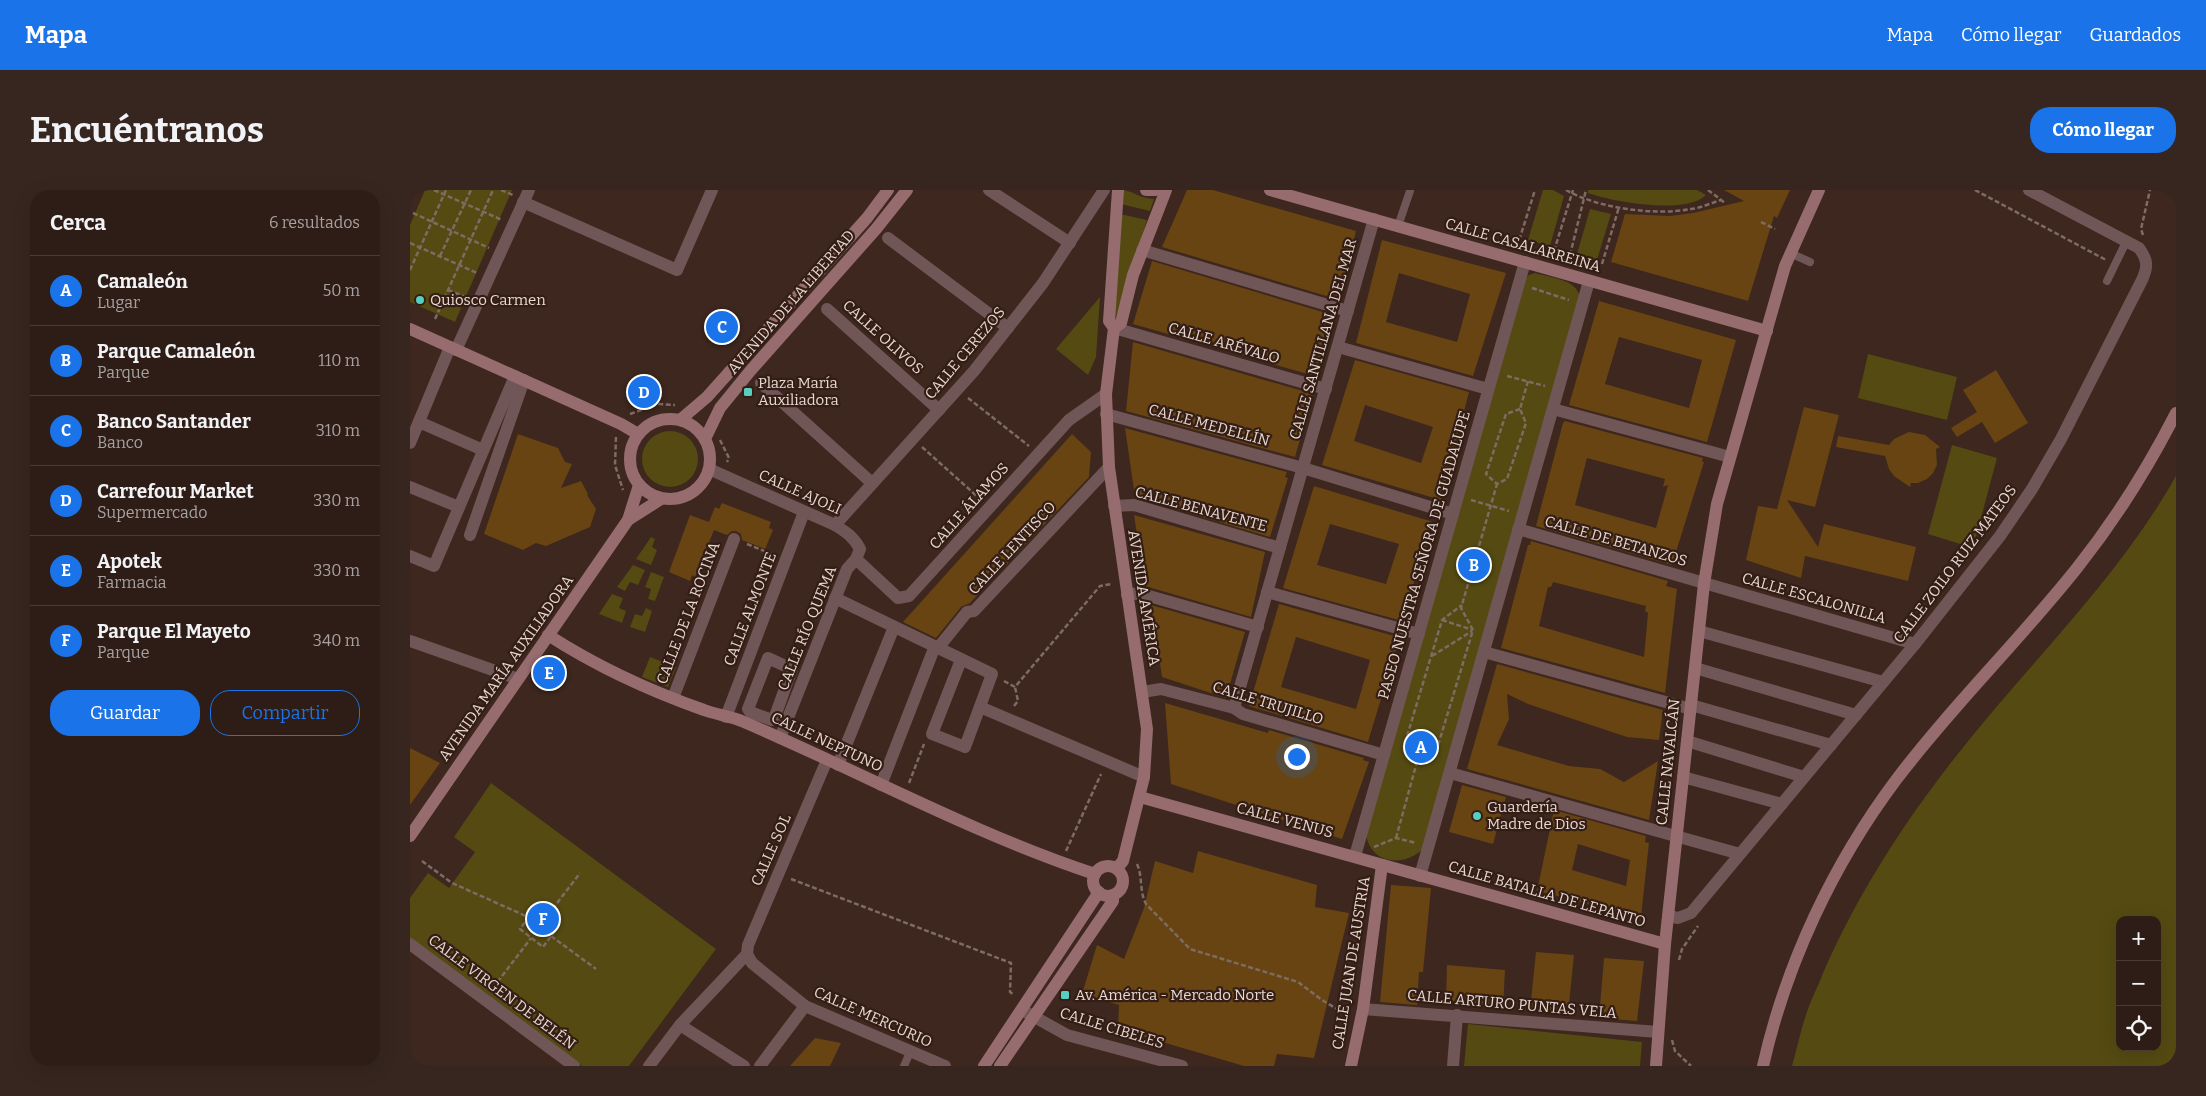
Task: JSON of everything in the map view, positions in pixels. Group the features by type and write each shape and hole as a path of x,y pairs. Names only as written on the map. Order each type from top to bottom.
{"street":[{"path":"410,443 518,199 529,190"},
{"path":"518,199 677,270 712,190"},
{"name":"AVENIDA DE LA LIBERTAD","path":"680,420 707,397 866,218 888,190"},
{"name":"AVENIDA DE LA LIBERTAD","path":"705,439 720,408 751,370 876,230 907,190"},
{"path":"989,190 1070,243"},
{"name":"CALLE CEREZOS","path":"835,525 957,390 1008,328 1043,284 1104,190"},
{"name":"AVENIDA AMÉRICA","path":"1114,328 1109,321 1118,190"},
{"path":"1146,190 1156,190"},
{"name":"AVENIDA AMÉRICA","path":"1120,865 1144,777 1147,729 1109,467 1106,394 1114,328 1120,322 1142,250 1166,190"},
{"name":"CALLE CASALARREINA","path":"1270,190 1767,331"},
{"name":"CALLE NAVALCÁN","path":"1665,944 1704,584 1717,504 1790,253 1819,190"},
{"path":"2029,190 2126,242"},
{"name":"CALLE SANTILLANA DEL MAR","path":"1234,708 1374,220"},
{"path":"888,238 1008,328"},
{"name":"CALLE ZOILO RUIZ MATEOS","path":"1668,916 1678,918 1690,913 1915,644 2000,536 2032,490 2061,438 2147,270 2147,262 2139,248 2126,242"},
{"path":"1142,250 1348,311"},
{"name":"PASEO NUESTRA SEÑORA DE GUADALUPE","path":"1359,858 1384,755 1524,262"},
{"path":"1420,876 1589,280"},
{"name":"CALLE OLIVOS","path":"827,309 939,410"},
{"name":"CALLE ARÉVALO","path":"1114,328 1326,389"},
{"path":"410,329 622,424 638,434"},
{"path":"1338,347 1488,389"},
{"path":"410,556 434,566 483,450 519,378"},
{"path":"470,535 519,378"},
{"path":"762,383 872,483"},
{"name":"CALLE ÁLAMOS","path":"856,559 898,598 909,596 1069,420 1106,394"},
{"path":"1552,409 1730,457"},
{"path":"1763,1066 1778,1007 1804,941 1839,869 1864,828 1896,781 1929,739 2077,568 2122,507 2158,449 2176,413"},
{"name":"CALLE MEDELLÍN","path":"1106,414 1303,468 1453,514"},
{"path":"668,418 680,420 699,431 705,439 709,449 709,469 704,481 691,493 673,500 661,499 649,494 639,485 630,465 632,444 646,426 668,418"},
{"path":"419,422 483,450"},
{"name":"CALLE LENTISCO","path":"936,647 967,612 974,612 1109,467"},
{"name":"CALLE AJOLI","path":"709,469 835,525 856,541 860,550 856,559"},
{"name":"AVENIDA MARÍA AUXILIADORA","path":"410,836 628,520 639,485"},
{"path":"410,487 459,507"},
{"name":"AVENIDA MARÍA AUXILIADORA","path":"628,520 661,499"},
{"name":"CALLE BENAVENTE","path":"1114,506 1134,505 1280,548"},
{"name":"CALLE ALMONTE","path":"726,717 804,512"},
{"name":"CALLE DE BETANZOS","path":"1518,529 1704,584"},
{"name":"CALLE DE LA ROCINA","path":"674,698 734,539"},
{"name":"CALLE RÍO QUEMA","path":"780,738 847,569 856,559"},
{"name":"CALLE ESCALONILLA","path":"1704,584 1915,644"},
{"path":"1126,588 1258,627"},
{"path":"1267,592 1419,634"},
{"path":"835,598 992,674 965,748 929,738 961,660"},
{"name":"CALLE SOL","path":"747,954 748,945 778,873 833,763 894,627"},
{"path":"1699,631 1883,682"},
{"name":"CALLE NEPTUNO","path":"548,635 577,654 646,687 726,717 742,721 904,795 1061,863 1095,874"},
{"path":"410,641 518,679"},
{"path":"881,785 936,647"},
{"path":"1484,652 1831,745"},
{"path":"768,658 792,669 774,719 772,720 750,712 748,709 768,658"},
{"path":"1695,668 1856,715"},
{"name":"CALLE TRUJILLO","path":"1142,692 1161,689 1234,708 1243,714 1384,755"},
{"path":"980,707 1144,777"},
{"path":"1687,741 1804,777"},
{"path":"1450,773 1740,854"},
{"path":"1683,777 1782,804"},
{"name":"CALLE VENUS","path":"1140,797 1420,876"},
{"path":"1120,865 1123,885 1113,895 1103,895 1094,884 1095,874 1102,867 1120,865"},
{"name":"CALLE JUAN DE AUSTRIA","path":"1351,1066 1362,1013 1382,865"},
{"name":"CALLE BATALLA DE LEPANTO","path":"1420,876 1665,944"},
{"path":"984,1066 1021,1005 1099,892"},
{"path":"1000,1066 1113,901 1113,895"},
{"name":"CALLE VIRGEN DE BELÉN","path":"410,944 574,1066"},
{"path":"1656,1066 1665,944"},
{"path":"650,1066 680,1025 747,954"},
{"name":"CALLE MERCURIO","path":"747,954 752,963 805,1006 945,1066"},
{"path":"1021,1005 1033,1018"},
{"path":"760,1066 805,1006"},
{"name":"CALLE ARTURO PUNTAS VELA","path":"1362,1013 1457,1015 1658,1032"},
{"path":"1453,1066 1457,1015"},
{"name":"CALLE CIBELES","path":"1033,1018 1067,1035 1182,1066"},
{"path":"680,1025 744,1066"}],"lane":[{"path":"1398,226 1410,191"},
{"path":"2107,281 2126,242"},
{"path":"1790,253 1810,262"},
{"path":"904,1066 911,1050"}],"path":[{"path":"434,190 502,220"},
{"path":"410,270 446,190"},
{"path":"440,256 471,190"},
{"path":"435,319 493,190"},
{"path":"501,190 518,199"},
{"path":"1517,248 1535,190"},
{"path":"1566,190 1584,198 1619,207 1644,210 1691,209 1721,200"},
{"path":"1570,255 1586,190"},
{"path":"1708,190 1725,203"},
{"path":"1975,190 2115,265"},
{"path":"1554,251 1572,192"},
{"path":"1602,264 1619,207"},
{"path":"413,213 490,248"},
{"path":"1761,222 1775,229"},
{"path":"410,244 479,273"},
{"path":"1518,284 1568,300 1583,300"},
{"path":"448,290 468,298"},
{"path":"1494,372 1558,389"},
{"path":"1436,752 1473,630 1462,605 1497,484 1507,479 1526,423 1520,408 1528,381"},
{"path":"957,390 1038,454"},
{"path":"624,496 615,465 614,453 615,440 622,424 629,414 658,404 673,405 682,403"},
{"path":"1497,484 1486,474 1506,414 1520,408"},
{"path":"913,438 990,508"},
{"path":"1458,496 1523,514"},
{"path":"734,539 786,559"},
{"path":"1015,687 1100,586 1126,588"},
{"path":"1405,743 1442,620 1462,605"},
{"path":"1424,614 1489,635"},
{"path":"1431,657 1473,630"},
{"path":"992,674 1015,687 1018,701 1005,718"},
{"path":"1396,838 1418,758 1431,750 1423,737 1410,744 1418,758"},
{"path":"904,795 929,738"},
{"path":"1061,863 1107,761"},
{"path":"1359,858 1371,849 1396,838 1429,846"},
{"path":"422,861 452,883 528,917"},
{"path":"1120,865 1137,864 1141,876 1142,896 1146,904 1190,949 1298,982 1322,1000 1350,1017 1362,1013"},
{"path":"548,915 580,873"},
{"path":"778,873 807,886 1011,963 1010,992 1021,1005"},
{"path":"537,906 560,924 543,947 520,929 528,917 537,906"},
{"path":"552,936 596,969"},
{"path":"484,999 531,938"}],"shaded area":[{"path":"425,190 512,190 455,322 410,302 410,225"},
{"path":"1122,190 1144,198 1154,199 1150,211 1121,204"},
{"path":"1543,190 1553,190 1564,196 1550,246 1528,240"},
{"path":"1588,190 1697,190 1706,195 1696,201 1666,206 1614,200 1588,193"},
{"path":"1590,209 1611,214 1597,260 1577,254"},
{"path":"1120,214 1147,220 1115,320"},
{"path":"1535,273 1562,280 1574,286 1580,297 1422,850 1414,856 1405,859 1388,859 1373,851 1368,843 1366,833 1524,280 1529,275"},
{"path":"1100,297 1096,357 1088,375 1056,349"},
{"path":"1868,354 1957,377 1947,420 1858,398"},
{"path":"664,431 676,431 686,435 694,443 698,459 694,475 686,483 676,487 664,487 654,483 646,475 642,465 642,453 646,443 654,435"},
{"path":"1952,445 1997,458 1973,548 1928,534"},
{"path":"2176,476 2176,1066 1792,1066 1808,1010 1836,944 1866,887 1900,833 1957,755 2128,550"},
{"path":"651,537 655,539 652,547 657,550 651,565 636,559"},
{"path":"633,565 645,570 638,585 630,582 625,591 617,587"},
{"path":"651,572 664,577 655,601 648,599 651,589 645,587"},
{"path":"612,594 623,598 619,608 626,611 622,623 599,614"},
{"path":"646,608 652,611 645,632 630,627 635,614 642,616"},
{"path":"650,657 676,667 668,687 642,677"},
{"path":"491,783 716,949 629,1066 582,1066 410,939 410,898 428,873 449,888 475,852 454,837"},
{"path":"1468,1024 1642,1042 1640,1066 1464,1066"}],"building":[{"path":"1187,190 1213,190 1356,231 1340,300 1162,247"},
{"path":"1724,190 1790,190 1777,218 1774,216 1748,301 1611,262 1625,214 1670,216 1693,213 1744,201"},
{"path":"1382,240 1506,273 1473,376 1356,343","holes":["1399,273 1470,294 1457,342 1386,322"]},
{"path":"1152,261 1336,316 1318,377 1133,324"},
{"path":"1599,301 1736,340 1707,442 1569,405","holes":["1619,337 1702,360 1689,408 1605,384"]},
{"path":"1133,342 1313,394 1295,457 1126,411"},
{"path":"1355,360 1469,392 1441,500 1322,465","holes":["1365,405 1433,427 1421,463 1354,441"]},
{"path":"1996,370 2028,423 1995,443 1982,422 1957,437 1951,428 1977,412 1963,390"},
{"path":"1804,407 1839,415 1815,507 1787,500 1818,547 1824,524 1916,547 1908,581 1805,556 1801,578 1746,560 1758,506 1777,509"},
{"path":"1565,421 1703,458 1702,462 1704,462 1672,565 1536,526","holes":["1587,458 1665,479 1663,487 1668,485 1656,528 1575,505"]},
{"path":"1125,428 1287,472 1285,477 1288,478 1270,537 1135,497"},
{"path":"1909,432 1925,435 1940,447 1936,449 1937,465 1933,473 1927,479 1918,483 1911,483 1910,487 1894,476 1889,469 1885,456 1836,447 1838,436 1889,445 1894,439"},
{"path":"518,434 558,448 565,462 572,464 561,488 581,481 596,509 590,527 546,546 536,543 523,550 484,534"},
{"path":"1072,434 1091,452 1089,477 970,603 961,607 936,638 903,622"},
{"path":"1314,486 1433,522 1402,621 1283,588","holes":["1330,524 1399,544 1386,584 1317,565"]},
{"path":"722,503 771,522 769,528 773,530 765,549 742,540 741,534 736,531 732,531 727,535 714,530 695,577 692,575 690,581 669,572 690,515 709,522 715,507 719,509"},
{"path":"1134,515 1265,552 1251,617 1145,586"},
{"path":"1531,541 1668,581 1666,586 1677,589 1665,693 1501,648 1528,545 1530,545","holes":["1553,582 1646,606 1645,611 1648,613 1644,657 1539,626 1548,587 1551,587"]},
{"path":"1279,604 1398,637 1399,639 1368,742 1249,706","holes":["1296,637 1370,660 1356,709 1281,687"]},
{"path":"1151,605 1245,632 1226,698 1162,677"},
{"path":"1497,664 1663,710 1659,740 1627,737 1528,704 1507,694 1509,719 1497,745 1569,766 1600,769 1624,782 1658,761 1649,820 1467,769"},
{"path":"1165,703 1268,733 1269,730 1364,758 1363,760 1369,762 1342,839 1171,784"},
{"path":"410,748 440,763 410,805"},
{"name":"Guardería Madre de Dios","path":"1462,785 1506,797 1493,844 1449,832"},
{"path":"1554,810 1646,836 1645,842 1649,843 1641,917 1537,891","holes":["1578,844 1630,860 1626,886 1572,870"]},
{"path":"1198,851 1317,885 1315,907 1349,913 1314,1058 1277,1054 1274,1066 1244,1066 1118,1029 1119,1005 1082,994 1097,945 1124,959 1144,908 1155,861 1193,873"},
{"path":"1391,885 1431,888 1423,972 1419,972 1417,1005 1380,1002"},
{"path":"1536,952 1574,955 1568,1014 1530,1010"},
{"path":"1604,958 1644,961 1637,1021 1599,1018"},
{"path":"1447,965 1505,970 1503,1009 1446,1003"},
{"path":"815,1038 841,1043 830,1066 790,1066"}],"place":[{"name":"Quiosco Carmen","path":"420,300"},
{"name":"Banco Santander","path":"722,327"},
{"name":"Carrefour Market","path":"644,392"},
{"name":"Plaza María Auxiliadora","path":"748,392"},
{"name":"Parque Camaleón","path":"1474,565"},
{"name":"Apotek","path":"549,673"},
{"name":"Camaleón","path":"1421,747"},
{"name":"Guardería Madre de Dios","path":"1477,816"},
{"name":"Parque El Mayeto","path":"543,919"},
{"name":"Av. América - Mercado Norte","path":"1065,995"}]}
